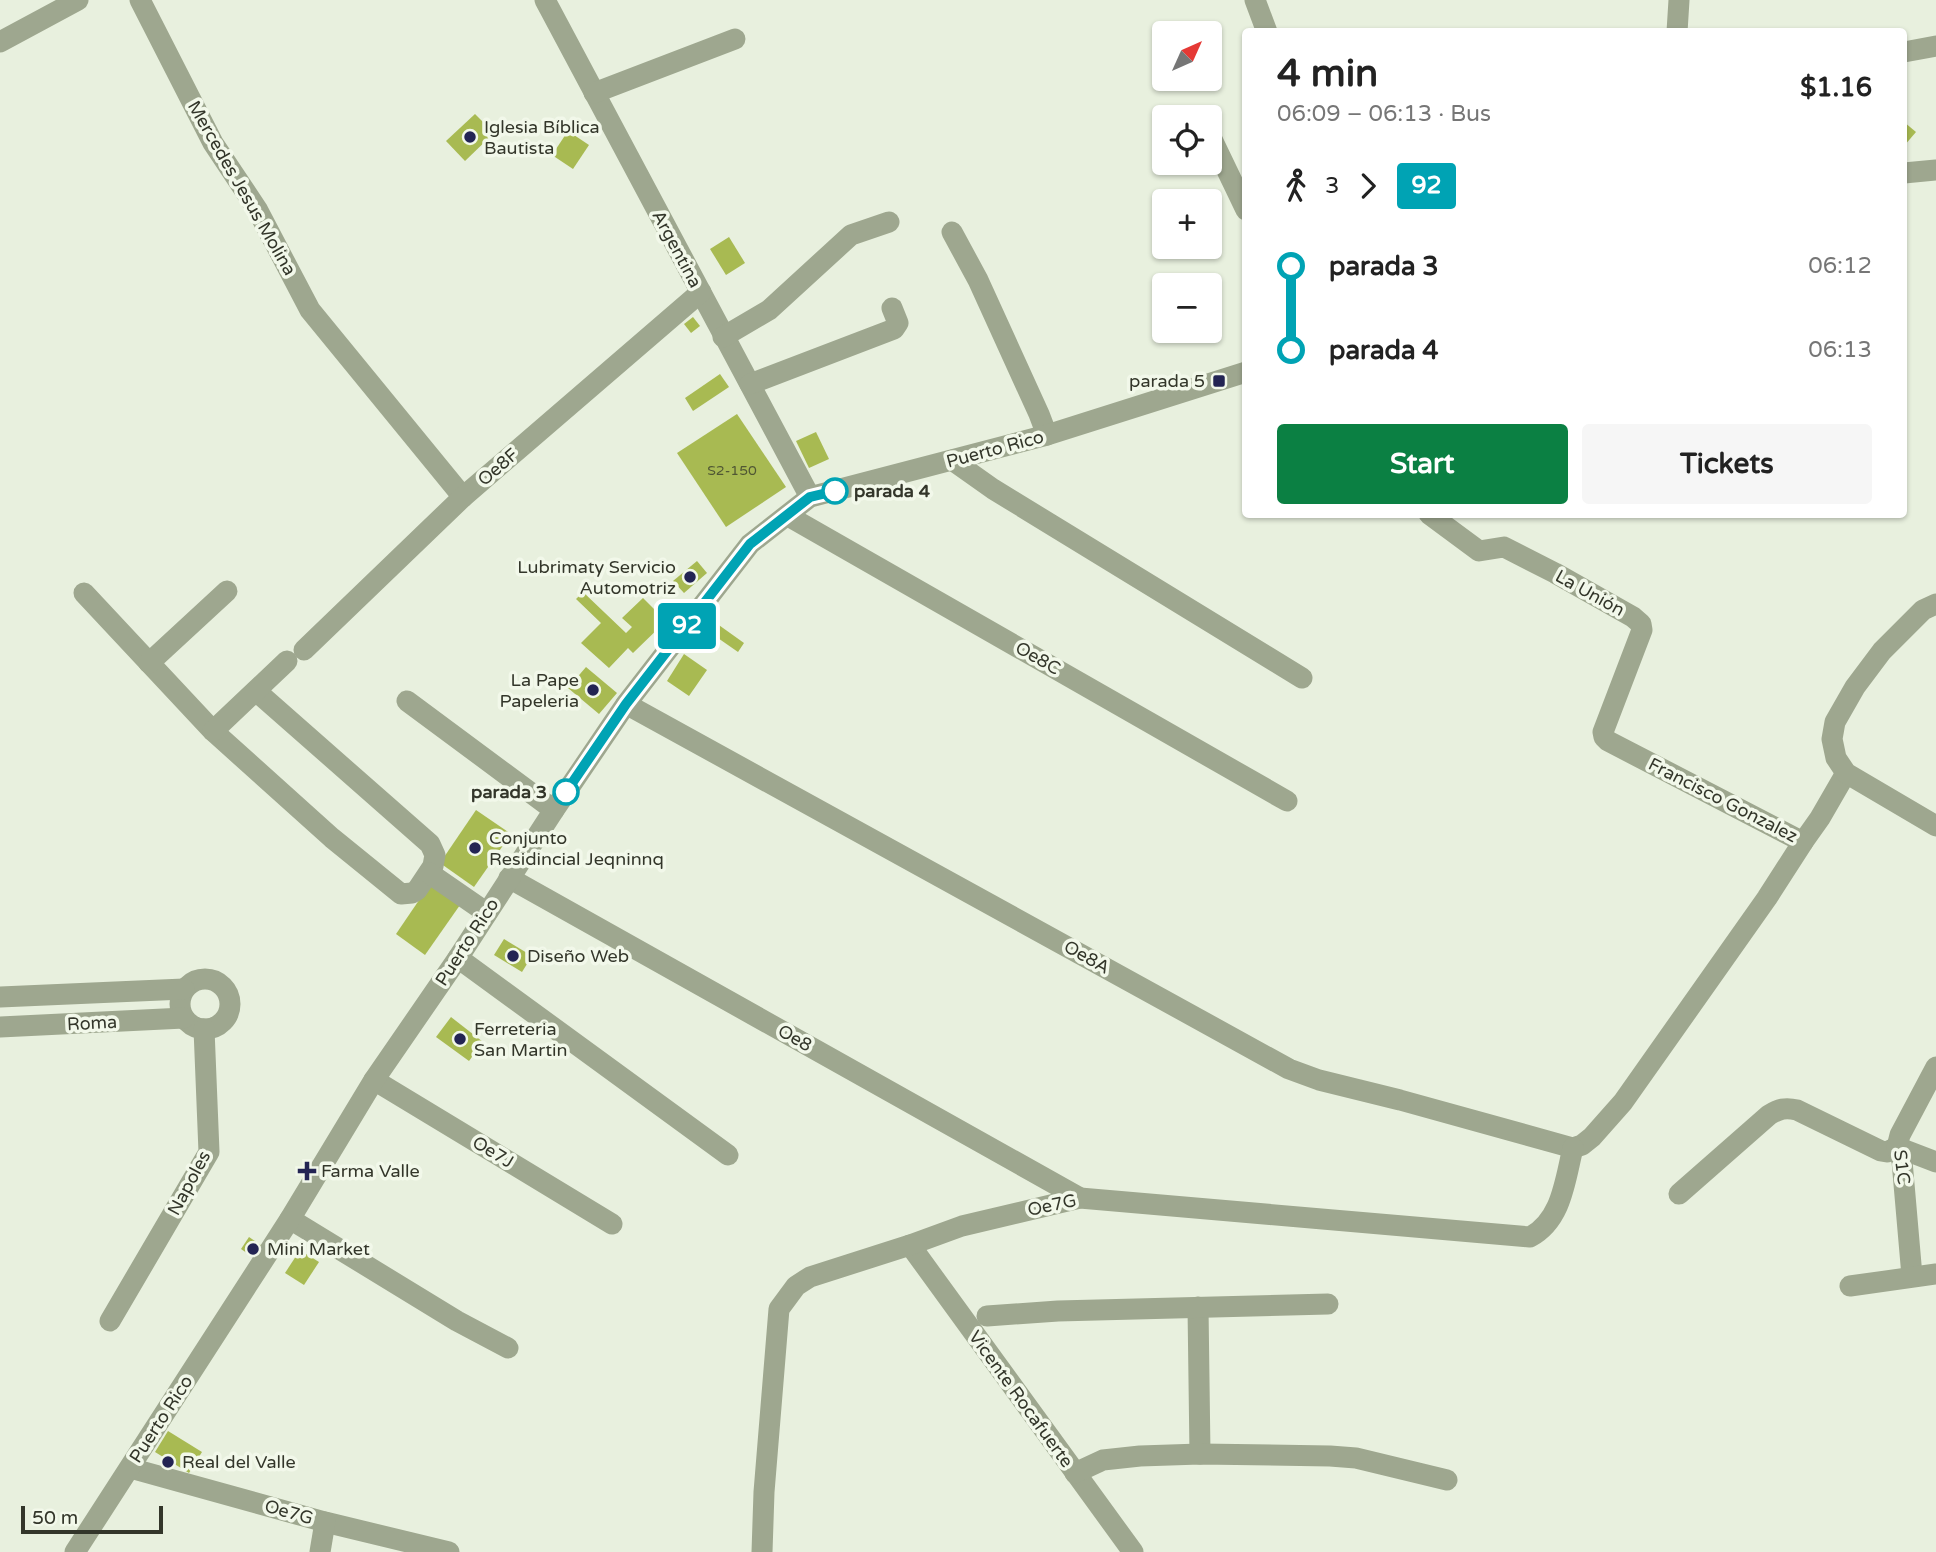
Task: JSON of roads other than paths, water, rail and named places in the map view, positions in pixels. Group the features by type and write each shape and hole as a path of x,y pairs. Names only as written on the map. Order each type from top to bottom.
{"street":[{"path":"0,42 78,0"},
{"name":"Mercedes Jesus Molina","path":"140,0 213,143 257,209 310,310 463,497"},
{"name":"Argentina","path":"544,0 810,497"},
{"path":"1255,0 1266,28"},
{"path":"1677,28 1679,0"},
{"path":"594,93 735,39"},
{"path":"1907,51 1936,46"},
{"path":"1222,160 1242,202"},
{"path":"1907,173 1936,170"},
{"path":"723,337 769,310 851,234 889,222"},
{"path":"952,232 978,279 1047,435"},
{"name":"Oe8F","path":"213,731 463,497 701,292"},
{"path":"750,384 894,329 898,323 892,308"},
{"name":"Puerto Rico","path":"75,1552 289,1219 374,1080 458,958 554,810 626,704 750,544 810,497 1047,435 1242,373"},
{"path":"952,460 993,489 1302,678"},
{"name":"Oe8C","path":"788,516 1287,800"},
{"name":"La Unión","path":"1434,518 1479,551 1504,547 1555,573 1641,624 1642,630 1603,732 1608,741"},
{"path":"149,663 227,592"},
{"path":"84,593 213,731 332,838 401,894 417,890 435,860 430,844 256,691"},
{"path":"1936,604 1923,610 1882,650 1855,687 1835,722 1832,739 1836,758 1846,773 1936,825"},
{"path":"407,701 554,810"},
{"name":"Oe8A","path":"626,704 1289,1069 1318,1080 1573,1148"},
{"name":"Francisco Gonzalez","path":"1608,741 1803,842 1846,773"},
{"path":"1573,1148 1592,1137 1623,1102 1767,898 1803,842"},
{"path":"429,873 487,913"},
{"name":"Oe8","path":"509,878 1080,1198"},
{"path":"458,958 728,1155"},
{"path":"202,978 221,984 228,992 230,1003 229,1013 223,1022 204,1029 193,1026 184,1018 179,1004 184,989 202,978"},
{"name":"Roma","path":"0,997 184,989"},
{"name":"Roma","path":"0,1027 184,1018"},
{"name":"Napoles","path":"110,1321 209,1152 204,1029"},
{"name":"S1C","path":"1913,1276 1902,1161 1897,1147 1900,1135 1936,1068"},
{"name":"Oe7J","path":"374,1080 612,1224"},
{"path":"1679,1194 1779,1109 1797,1110 1881,1151 1887,1152 1897,1147 1936,1162"},
{"name":"Oe7G","path":"762,1552 764,1492 779,1309 796,1286 810,1277 962,1226 1080,1198 1530,1237 1541,1231 1556,1213 1573,1148"},
{"path":"289,1219 457,1321 508,1348"},
{"name":"Vicente Rocafuerte","path":"910,1245 1133,1552"},
{"path":"1850,1286 1936,1274"},
{"path":"987,1316 1058,1311 1328,1304"},
{"path":"1198,1307 1200,1454"},
{"path":"1075,1473 1110,1458 1200,1454 1343,1457 1380,1463 1447,1480"},
{"name":"Oe7G","path":"130,1468 325,1522 449,1552"},
{"path":"320,1552 325,1522"}],"place":[{"name":"Iglesia Bíblica Bautista","path":"470,137"},
{"name":"parada 5","path":"1219,381"},
{"name":"parada 4","path":"835,491"},
{"name":"Lubrimaty Servicio Automotriz","path":"690,577"},
{"name":"La Pape Papeleria","path":"593,690"},
{"name":"parada 3","path":"566,792"},
{"name":"Conjunto Residincial Jeqninnq","path":"475,848"},
{"name":"Diseño Web","path":"513,956"},
{"name":"Ferreteria San Martin","path":"460,1039"},
{"name":"Farma Valle","path":"307,1171"},
{"name":"Mini Market","path":"253,1249"},
{"name":"Real del Valle","path":"168,1462"}]}
